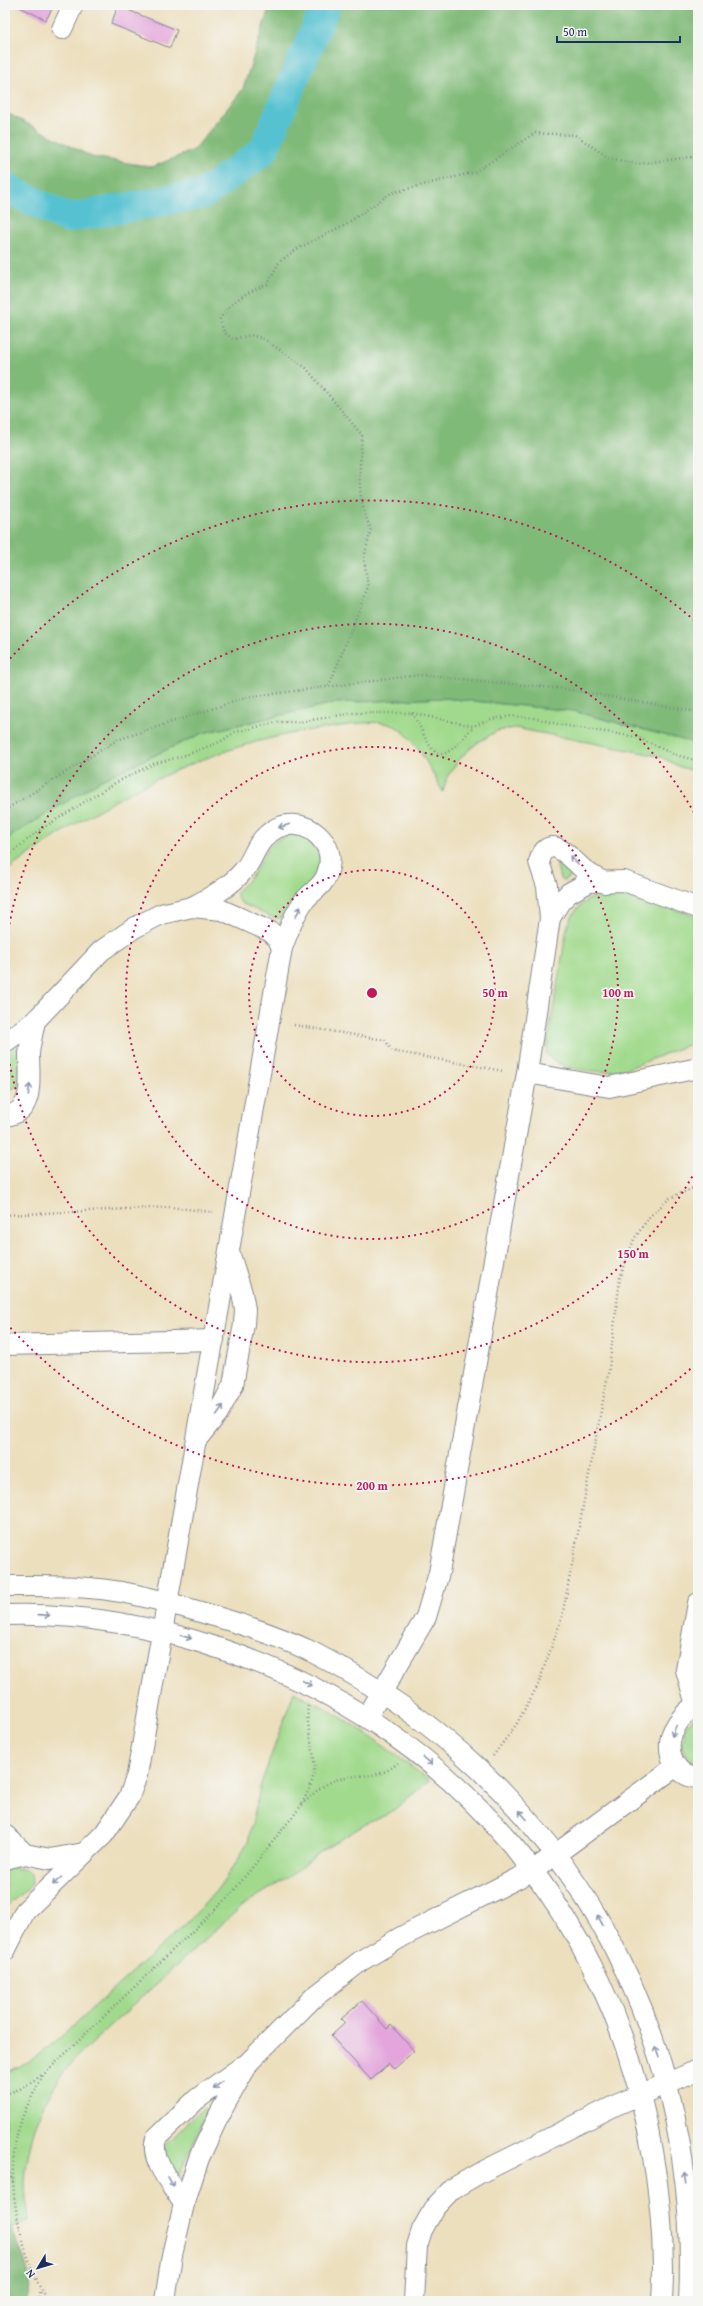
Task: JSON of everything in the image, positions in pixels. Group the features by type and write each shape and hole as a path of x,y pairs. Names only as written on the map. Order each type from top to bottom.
{"street":[{"path":"62,29 73,5"},
{"path":"5,1918 18,1916 25,1911 104,1834 129,1797 142,1752 282,948 304,902 324,883 330,864 330,854 326,844 312,829 303,825 292,824 273,830 264,837 244,870 234,880 215,895 192,907"},
{"path":"367,1717 383,1693 426,1617 439,1573 527,1073 550,918 547,886 539,862 544,852 549,848 555,847 561,849 582,868 605,883"},
{"path":"550,918 560,902 579,886 588,882 605,883 624,881 698,908"},
{"path":"5,1042 35,1021 101,951 149,919 171,911 192,907 206,907 222,910 271,932 278,939 282,948"},
{"path":"5,1116 22,1108 29,1095 30,1043 35,1021"},
{"path":"527,1073 609,1087 698,1068"},
{"path":"196,1440 218,1413 233,1385 244,1324 245,1309 242,1293 229,1254"},
{"path":"5,1345 214,1340"},
{"path":"5,1586 90,1588 168,1603 253,1628 311,1652 383,1693 426,1723 494,1783 556,1855 595,1910 616,1947 637,1994 674,2108 689,2212 691,2268 689,2301"},
{"path":"698,1603 686,1670 697,1704 685,1712 672,1732 671,1756 675,1767 692,1778 698,1778"},
{"path":"5,1615 36,1614 89,1618 141,1626 163,1631 244,1656 297,1678 367,1717 408,1745 436,1768 478,1807 534,1870 570,1925 610,2005 641,2094 658,2191 662,2226 662,2301"},
{"path":"184,2204 156,2158 154,2144 156,2138 198,2100 250,2062 313,1998 362,1960 403,1936 534,1870 675,1767"},
{"path":"5,1835 25,1854"},
{"path":"5,1859 25,1854 50,1859 84,1853"},
{"path":"5,1951 25,1911"},
{"path":"165,2301 172,2255 184,2204 205,2145 220,2113 250,2062"},
{"path":"414,2301 417,2246 428,2217 443,2198 463,2182 478,2174 641,2094 698,2070"}],"path":[{"path":"329,686 368,587 364,558 371,529 362,512 359,489 362,435 306,368 264,339 252,335 233,339 224,332 220,319 228,307 245,293 268,284 280,262 297,249 346,224 391,193 475,172 535,133 575,135 609,158 637,164 698,156"},
{"path":"5,810 117,740 248,697 419,675 565,689 698,712"},
{"path":"5,858 38,831 115,783 153,764 183,756 220,742 236,732 278,722 300,722 353,714 412,712 474,726"},
{"path":"412,712 428,744 435,753 441,755 448,754 456,748 474,726 491,719 512,716 534,718 562,725 637,737 673,754 698,761"},
{"path":"294,1025 385,1040 392,1051 503,1071"},
{"path":"493,1756 516,1725 538,1685 562,1617 609,1369 620,1278 634,1239 650,1216 670,1198 698,1186"},
{"path":"5,1215 169,1207 213,1212"},
{"path":"301,1806 310,1786 314,1772 313,1750 307,1726 308,1704"},
{"path":"5,2094 20,2089 43,2075 232,1893 301,1806 326,1785 341,1778 381,1775 398,1763"},
{"path":"43,2075 26,2109 18,2130 13,2157 17,2222 40,2288 47,2301"},
{"path":"5,2162 14,2186"},
{"path":"38,2301 40,2288"}],"green space":[{"path":"270,5 698,5 698,744 573,711 443,698 334,703 203,733 101,780 5,840 5,112 92,157 152,167 194,150 243,89"},
{"path":"443,698 573,711 698,744 698,772 680,767 659,756 515,728 497,731 477,743 462,756 447,777 443,792 422,754 408,736 400,729 392,725 378,722 335,727 290,734 245,745 202,760 161,777 120,798 81,821 5,872 5,840 8,837 101,780 203,733 334,703"},
{"path":"295,833 311,841 318,849 320,859 318,869 306,890 285,915 280,918 273,918 241,903 237,898 237,892 250,877 268,849 278,840"},
{"path":"557,859 578,871 563,881 560,879 556,862"},
{"path":"614,893 698,916 698,1041 624,1070 594,1071 571,1068 560,1064 546,1053 567,928 574,913 584,902 598,896"},
{"path":"5,1041 18,1042 22,1046 19,1085 5,1093"},
{"path":"294,1692 330,1711 364,1732 429,1781 390,1813 364,1825 323,1850 289,1877 243,1905 74,2059 46,2101 39,2117 29,2149 26,2166 25,2192 29,2220 10,2228 5,2215 5,2072 25,2063 55,2042 189,1921 216,1891 236,1863 248,1841 261,1784"},
{"path":"698,1712 698,1763 688,1759 681,1746 685,1727"},
{"path":"13,1867 27,1870 31,1874 32,1884 5,1908 5,1870"},
{"path":"203,2108 207,2109 207,2112 180,2173 177,2175 166,2156 164,2146"},
{"path":"5,2215 24,2258 27,2270 29,2292 26,2301 5,2301"}],"building":[{"path":"16,5 54,5 46,20"},
{"path":"118,6 177,30 170,48 111,24"},
{"path":"362,2001 387,2029 391,2025 414,2051 394,2069 389,2064 371,2080 331,2036 345,2023 341,2019"}],"waterway":[{"path":"5,185 10,190 67,218 204,194 263,151 326,5"}]}
